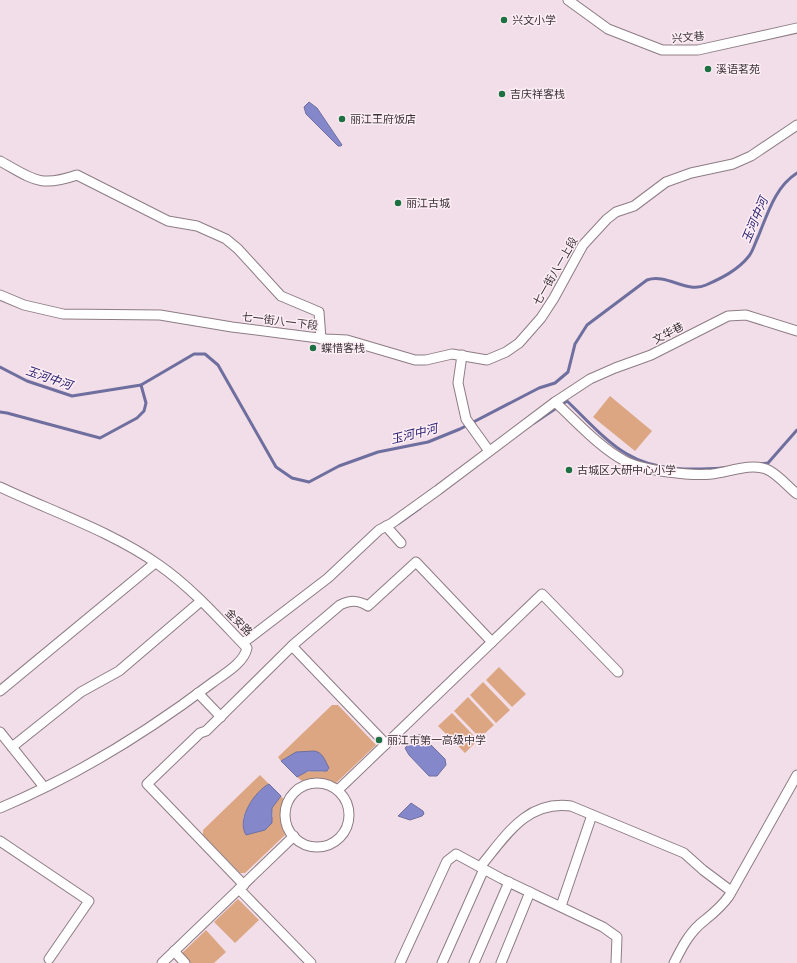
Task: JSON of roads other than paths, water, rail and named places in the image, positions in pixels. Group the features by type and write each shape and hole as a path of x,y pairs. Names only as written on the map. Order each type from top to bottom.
{"street":[{"name":"兴文巷","path":"568,0 608,29 662,50 698,50 797,28"},
{"name":"七一街八一上段","path":"541,318 554,298 583,245 590,236 612,215 616,212 634,206 666,182 691,173 732,164 751,156 797,125"},
{"path":"0,162 38,182 55,182 76,175 168,221 197,226 226,239 238,249 281,296 319,312 321,339"},
{"name":"七一街八一下段","path":"0,295 24,305 63,314 160,315 232,327 321,339 347,340 415,360 426,360 452,354 481,360 496,357 519,343 541,318"},
{"name":"文华巷","path":"243,643 328,578 378,530 386,526 555,402 598,375 651,355 728,316 746,315 797,331"},
{"path":"462,355 458,382 466,419 489,451"},
{"path":"555,402 610,451 626,462 662,471 695,474 711,474 757,467 771,471 797,494"},
{"name":"金安路","path":"0,487 120,541 155,563 186,586 248,648 244,658 198,693 122,745 44,787 0,808"},
{"path":"386,526 401,543"},
{"path":"311,963 147,784 200,733 206,731 221,717 292,646 340,605 354,600 368,606 416,562 492,642"},
{"path":"0,691 155,563"},
{"path":"338,790 542,594 618,672"},
{"path":"12,747 80,692 119,671 201,601"},
{"path":"292,646 386,744"},
{"path":"198,693 221,717"},
{"path":"0,732 44,787"},
{"path":"674,963 690,935 704,920 722,907 797,774"},
{"path":"311,783 325,784 338,790 347,802 349,814 347,826 341,836 331,844 320,847 303,844 294,836 288,829 285,815 286,807 292,794 298,789 311,783"},
{"path":"442,963 482,868 513,828 534,810 547,806 571,806 592,816 684,852 714,879 732,891"},
{"path":"561,906 592,816"},
{"path":"162,963 294,836"},
{"path":"0,841 89,901 49,959"},
{"path":"401,963 447,861 456,854 530,892 592,921 616,937 616,963"},
{"path":"474,963 510,882"},
{"path":"501,963 530,892"},
{"path":"174,951 185,963"}],"water":[{"path":"309,102 317,108 342,145 341,146 338,146 306,114 304,107"},
{"path":"418,735 421,735 445,759 446,765 437,776 429,776 409,755 405,748"},
{"path":"314,751 320,753 323,757 329,768 327,771 308,771 297,777 281,761 296,752"},
{"path":"269,784 281,796 272,808 272,823 265,830 246,835 243,821 248,806 258,793"},
{"path":"411,803 423,811 424,814 410,820 398,816"}],"waterway":[{"name":"玉河中河","path":"0,367 27,381 72,396 141,385 194,354 205,354 218,365 276,467 292,478 309,482 339,466 378,452 428,442 460,429 539,388 555,383 568,372 575,344 587,325 647,280 662,279 684,286 699,287 729,273 745,261 750,254 773,201 783,186 797,173"},
{"path":"0,412 100,438 137,418 144,411 146,403 141,385"},
{"path":"534,423 567,401 619,449 638,460 649,464 674,468 723,468"},
{"path":"760,464 768,463 797,430"},
{"path":"399,523 420,508"}],"place":[{"name":"兴文小学","path":"504,20"},
{"name":"溪语茗苑","path":"708,69"},
{"name":"吉庆祥客栈","path":"502,94"},
{"name":"丽江王府饭店","path":"342,119"},
{"name":"丽江古城","path":"398,203"},
{"name":"蝶惜客栈","path":"313,348"},
{"name":"古城区大研中心小学","path":"569,470"},
{"name":"丽江市第一高级中学","path":"379,740"}]}
